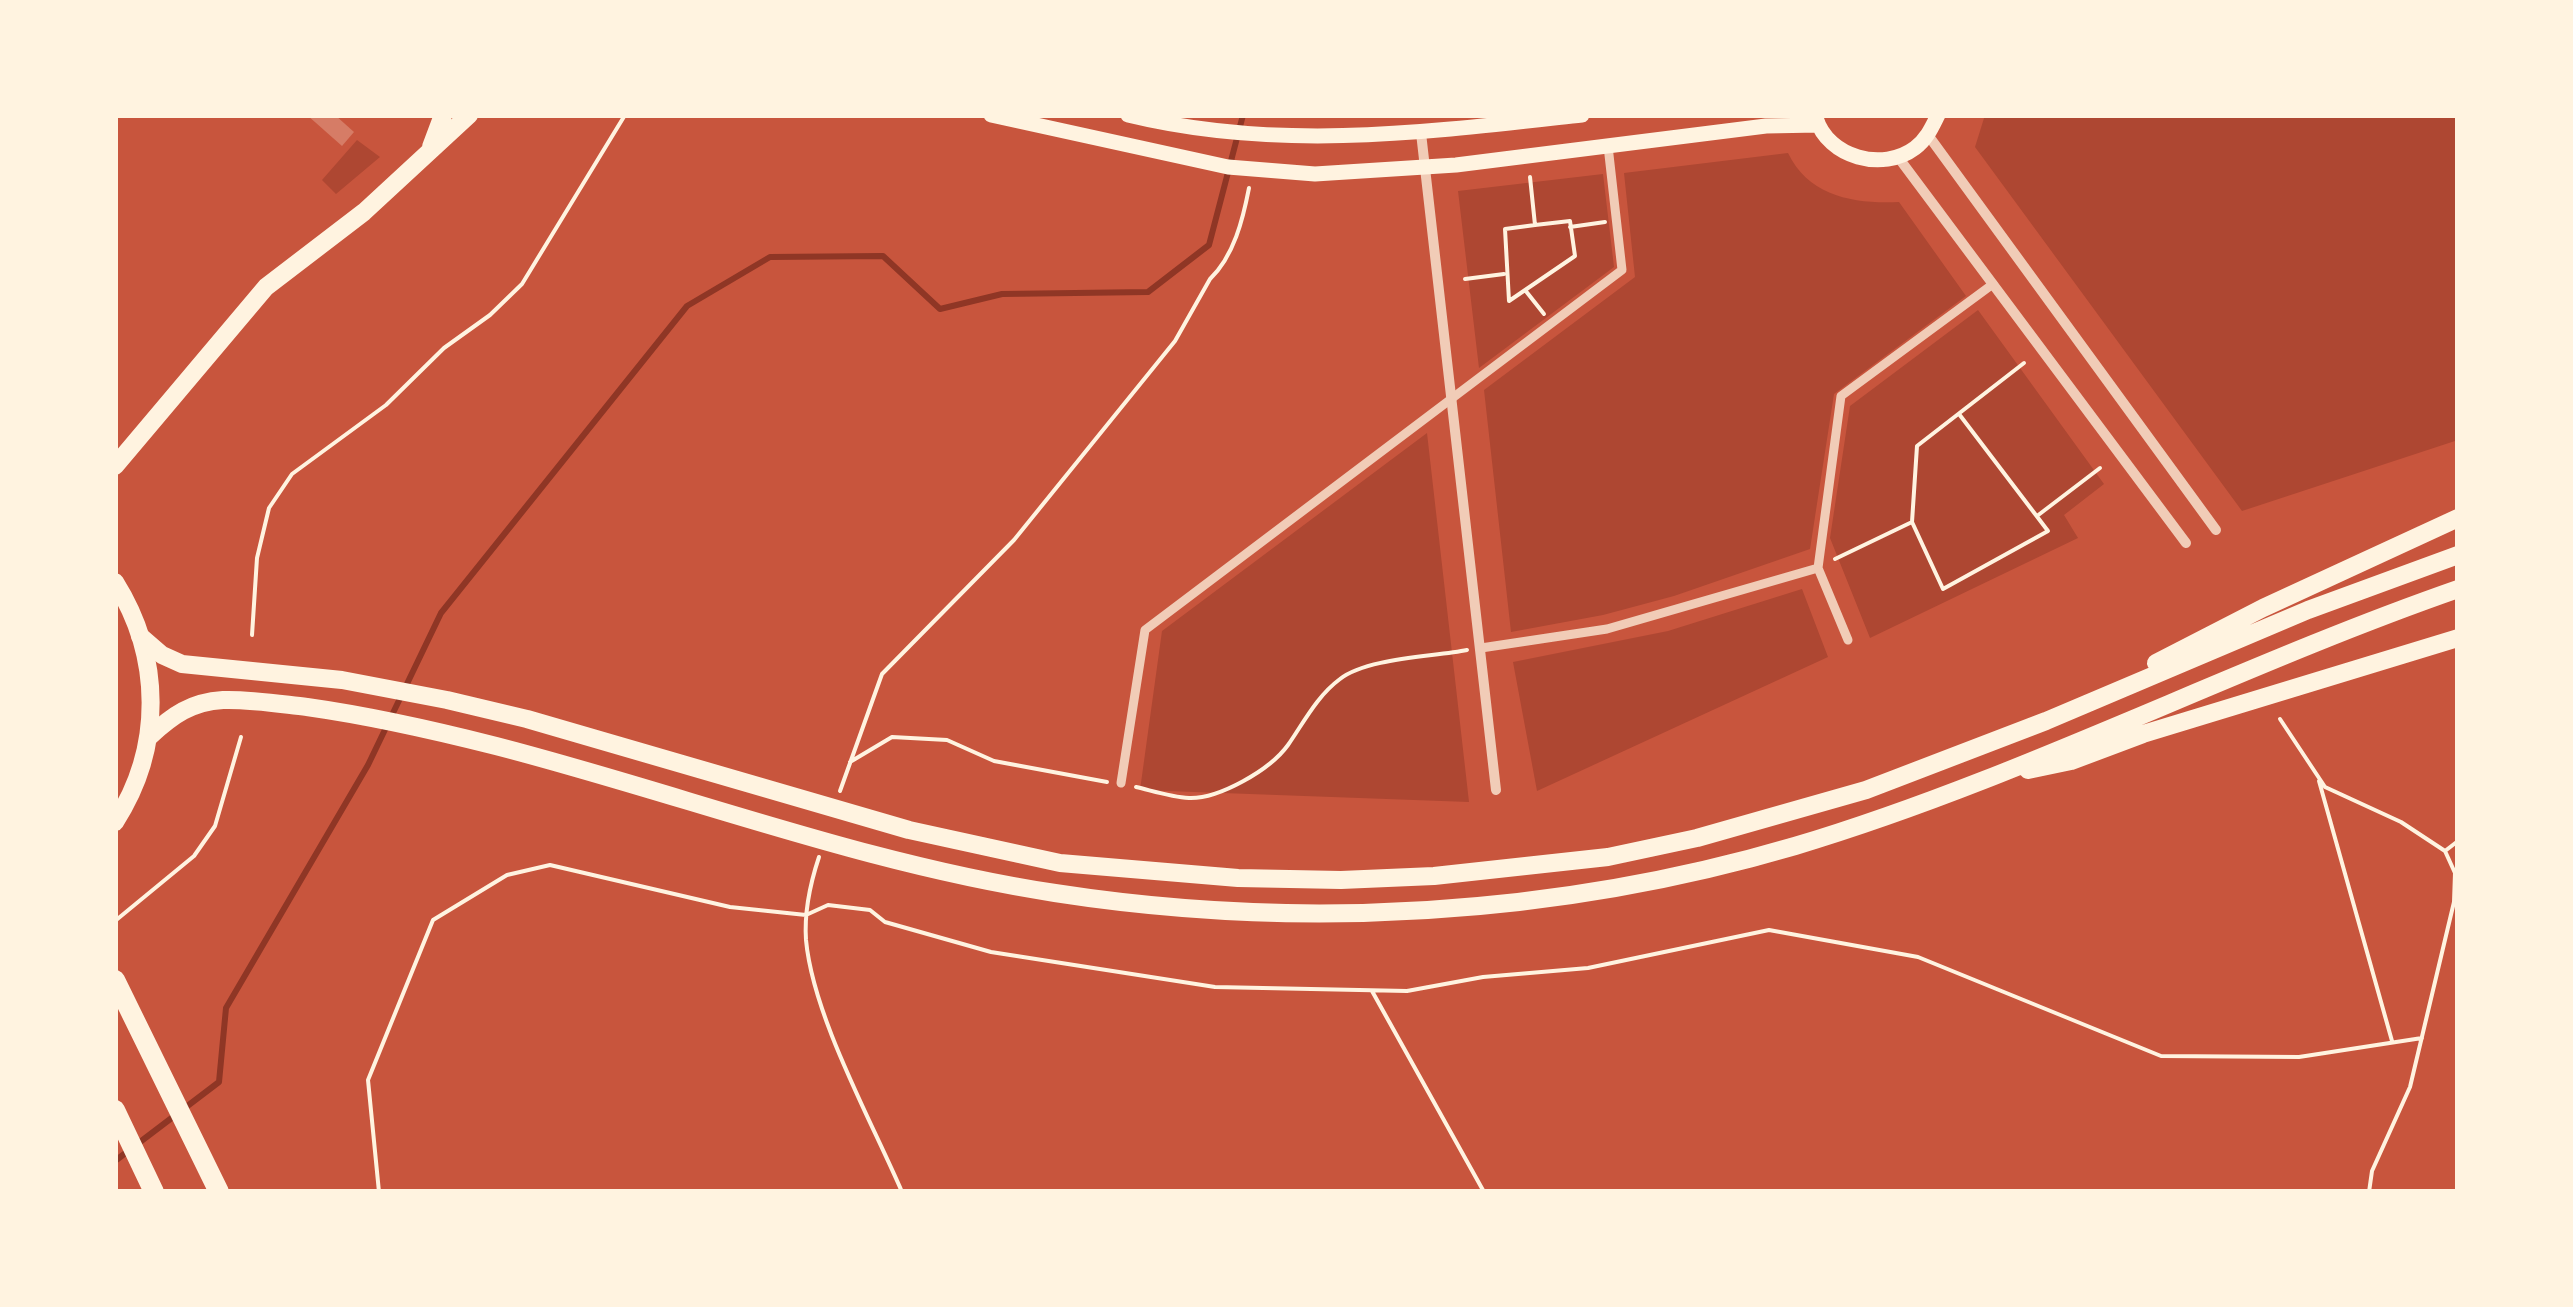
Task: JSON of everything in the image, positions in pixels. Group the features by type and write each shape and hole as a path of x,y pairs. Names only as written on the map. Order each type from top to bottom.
{"highway":[{"path":"115,980 219,1192"},
{"path":"115,1110 154,1192"}],"main road":[{"path":"430,150 444,115"},
{"path":"115,466 266,288 364,212 469,115"},
{"path":"991,115 1228,166 1315,174 1426,168 1816,120 1842,152 1871,161 1898,157 1915,148 1928,135 1938,115"},
{"path":"1128,115 1229,133 1312,138 1421,133 1582,115"},
{"path":"2046,721 2263,608 2458,518"},
{"path":"140,636 162,655 182,664 342,680 447,700 526,719 811,803 840,805 1060,863 1238,878 1341,880 1434,876 1608,857 1714,834 1866,790 2046,721 2308,610 2458,555"},
{"path":"115,582 140,636 149,669 150,736 134,788 115,822"},
{"path":"150,736 186,707 226,700 358,714 431,729 804,834 828,848 1055,893 1242,913 1433,909 1615,889 1794,846 1984,780 2322,640 2458,589"},
{"path":"1984,780 2071,761 2143,734 2458,638"}],"street":[{"path":"1421,133 1496,790"},
{"path":"1928,135 2216,530"},
{"path":"1121,784 1145,630 1622,270 1608,146"},
{"path":"1898,157 2186,543"},
{"path":"1848,640 1818,568 1841,396 1993,284"},
{"path":"1481,648 1607,629 1818,568"}],"path":[{"path":"252,635 261,542 269,508 292,474 386,404 444,348 490,315 522,284 625,115"},
{"path":"1530,177 1535,225"},
{"path":"840,805 849,763 882,674 1014,540 1176,340 1242,224 1250,188"},
{"path":"1570,221 1570,227 1575,256 1509,301 1505,228 1570,221"},
{"path":"1570,227 1617,221"},
{"path":"1464,279 1506,274"},
{"path":"1525,290 1552,324"},
{"path":"1958,414 2048,531 1943,589 1912,522 1917,446 1958,414 2024,363"},
{"path":"2037,516 2100,468"},
{"path":"1818,568 1912,522"},
{"path":"849,763 892,737 947,740 994,760 1185,798 1206,798 1245,781 1284,750 1319,698 1342,676 1368,667 1481,648"},
{"path":"2280,720 2325,787 2401,822 2445,851 2455,872 2454,902 2410,1086 2372,1171 2369,1192"},
{"path":"115,921 194,856 215,826 241,736"},
{"path":"2318,776 2392,1042"},
{"path":"2445,851 2458,841"},
{"path":"828,848 809,887 806,942 822,1009 902,1192"},
{"path":"379,1192 368,1080 432,920 507,875 550,865 730,908 806,915 828,906 870,910 884,922 991,952 1216,986 1406,992 1483,977 1588,968 1770,930 1918,957 2162,1056 2298,1057 2422,1038"},
{"path":"1372,991 1484,1192"}],"shaded area":[{"path":"1985,115 2458,115 2458,440 2242,511 1975,147"},
{"path":"357,140 380,157 336,194 322,180"},
{"path":"1788,153 1808,180 1835,195 1899,202 1966,296 1834,394 1810,549 1674,596 1603,615 1511,632 1484,390 1635,277 1624,173"},
{"path":"1603,174 1614,267 1479,368 1458,191"},
{"path":"1978,310 2104,484 2064,515 2078,538 1870,638 1830,538 1850,406"},
{"path":"1427,433 1469,802 1140,790 1162,631"},
{"path":"1802,589 1828,657 1537,791 1513,662 1668,631"}],"building":[{"path":"307,115 335,115 354,132 342,146"}],"waterway":[{"path":"115,1161 219,1082 226,1008 368,765 441,613 687,306 770,257 883,256 940,309 1002,294 1148,292 1209,245 1243,115"}]}
